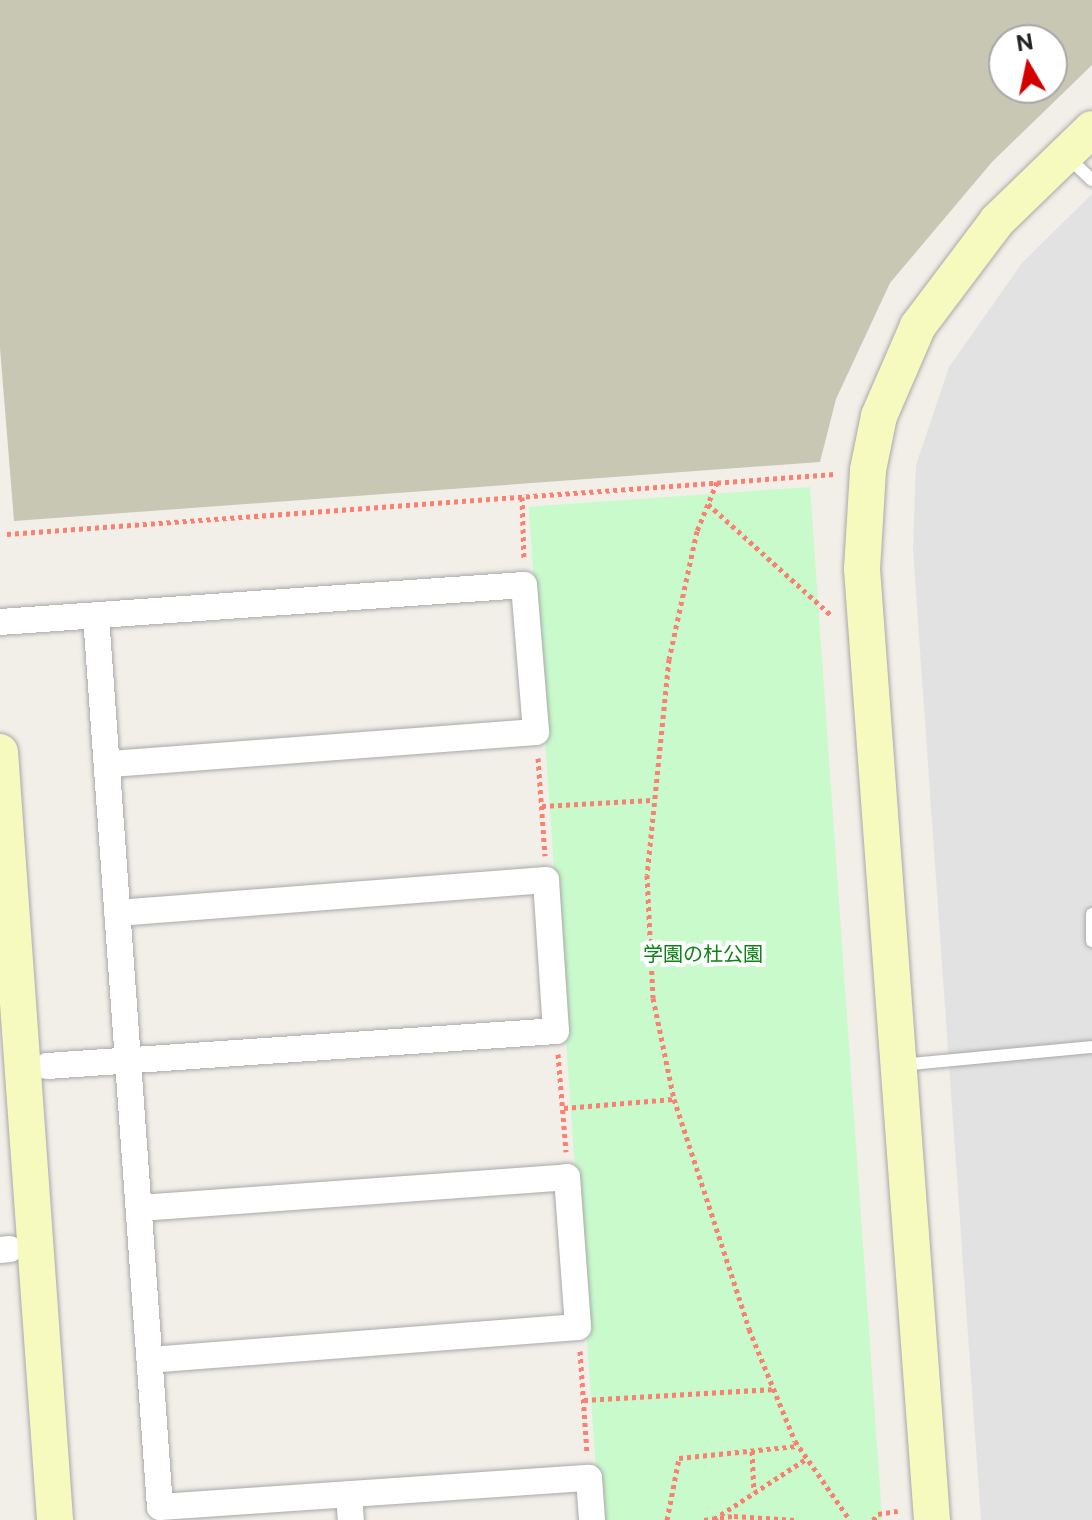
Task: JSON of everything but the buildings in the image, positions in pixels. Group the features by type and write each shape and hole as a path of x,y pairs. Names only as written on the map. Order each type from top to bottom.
{"street":[{"path":"932,1520 901,1065 862,569 868,470 879,416 918,326 997,221 1092,129"},
{"path":"0,622 524,585 536,732 107,764"},
{"path":"96,616 160,1507 350,1507 589,1478 592,1520"},
{"path":"0,752 55,1520"},
{"path":"47,1066 556,1031 546,880 117,913"},
{"path":"139,1208 567,1177 578,1327 150,1360"}],"lane":[{"path":"1066,155 1092,180"},
{"path":"1092,914 1092,941"},
{"path":"901,1065 1092,1047"}],"path":[{"path":"7,534 835,474"},
{"path":"717,482 680,599 652,800 650,968 674,1099 723,1260 772,1389 799,1446 850,1520"},
{"path":"522,497 524,585"},
{"path":"708,504 832,616"},
{"path":"536,732 546,880"},
{"path":"542,806 652,800"},
{"path":"556,1031 567,1177"},
{"path":"564,1108 674,1099"},
{"path":"578,1327 589,1478"},
{"path":"584,1400 772,1389"},
{"path":"667,1520 679,1458 799,1446"},
{"path":"752,1451 754,1492"},
{"path":"714,1519 806,1459"},
{"path":"873,1520 878,1514 898,1511"},
{"path":"704,1520 795,1520"}],"shaded area":[{"path":"0,0 1092,0 1092,65 1068,88 1068,24 988,24 988,104 1052,104 992,162 890,283 836,399 820,462 14,521 0,348"},
{"path":"1092,194 1092,1520 981,1520 913,550 916,465 949,367 1022,263"}],"green space":[{"name":"学園の杜公園","path":"810,487 882,1520 600,1520 529,507"}]}
